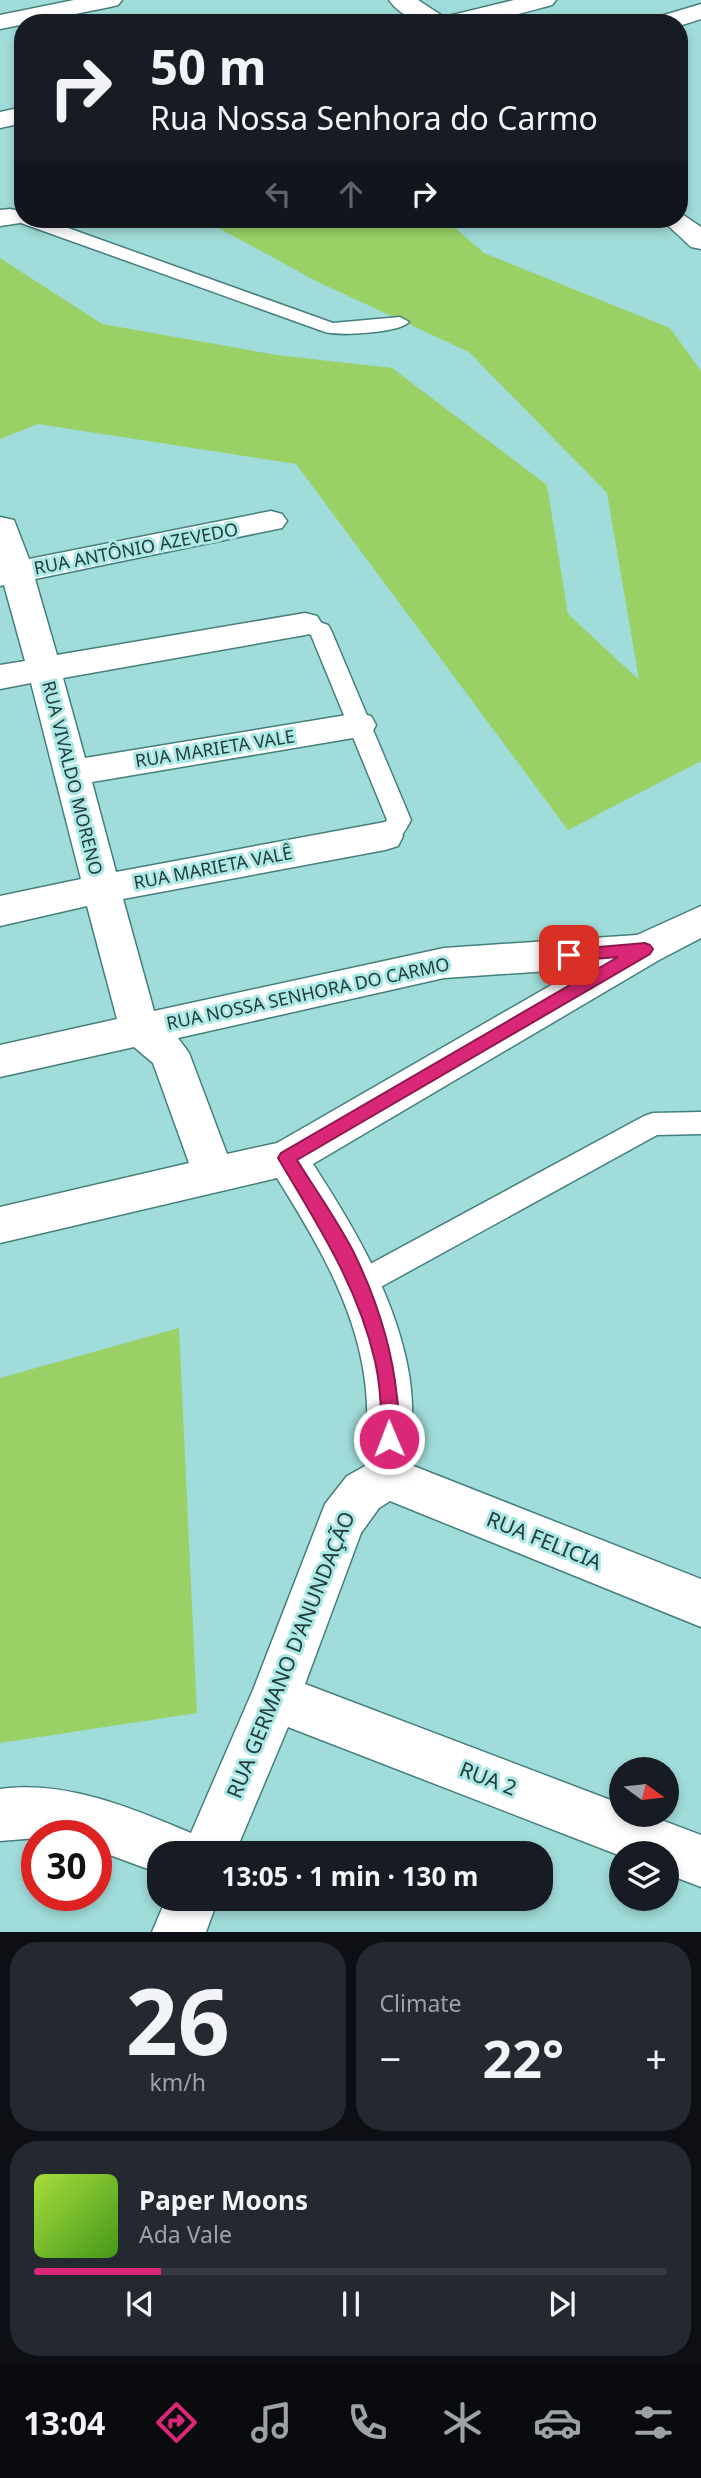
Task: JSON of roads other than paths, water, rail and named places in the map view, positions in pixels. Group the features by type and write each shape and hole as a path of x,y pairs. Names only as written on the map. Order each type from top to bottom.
{"street":[{"path":"40,14 110,0"},
{"path":"401,0 424,14"},
{"path":"486,14 544,0"},
{"path":"686,228 701,241"},
{"name":"RUA ANTÔNIO AZEVEDO","path":"9,574 271,521"},
{"name":"RUA VIVALDO MORENO","path":"3,527 9,574 46,670 100,889 139,1029"},
{"path":"0,677 305,624"},
{"name":"RUA MARIETA VALE","path":"71,773 359,725"},
{"name":"RUA MARIETA VALÊ","path":"0,911 100,889 385,836"},
{"name":"RUA NOSSA SENHORA DO CARMO","path":"0,1225 287,1158 645,949 701,920"},
{"name":"RUA NOSSA SENHORA DO CARMO","path":"0,1061 444,964 645,949"},
{"path":"139,1029 169,1053 214,1175"},
{"path":"287,1158 347,1256 384,1361 390,1420 387,1478"},
{"name":"RUA FELICIA","path":"387,1478 701,1603"},
{"name":"RUA GERMANO D'ANUNDAÇÃO","path":"214,1841 275,1697 342,1520 363,1492 387,1478"},
{"name":"RUA 2","path":"275,1697 701,1861"},
{"path":"0,1815 18,1810 54,1812 147,1843"}],"lane":[{"path":"44,228 331,328 347,329 400,322"},
{"path":"305,624 320,630 399,820 392,833 385,836"},
{"path":"358,1285 653,1124 701,1123"}]}
